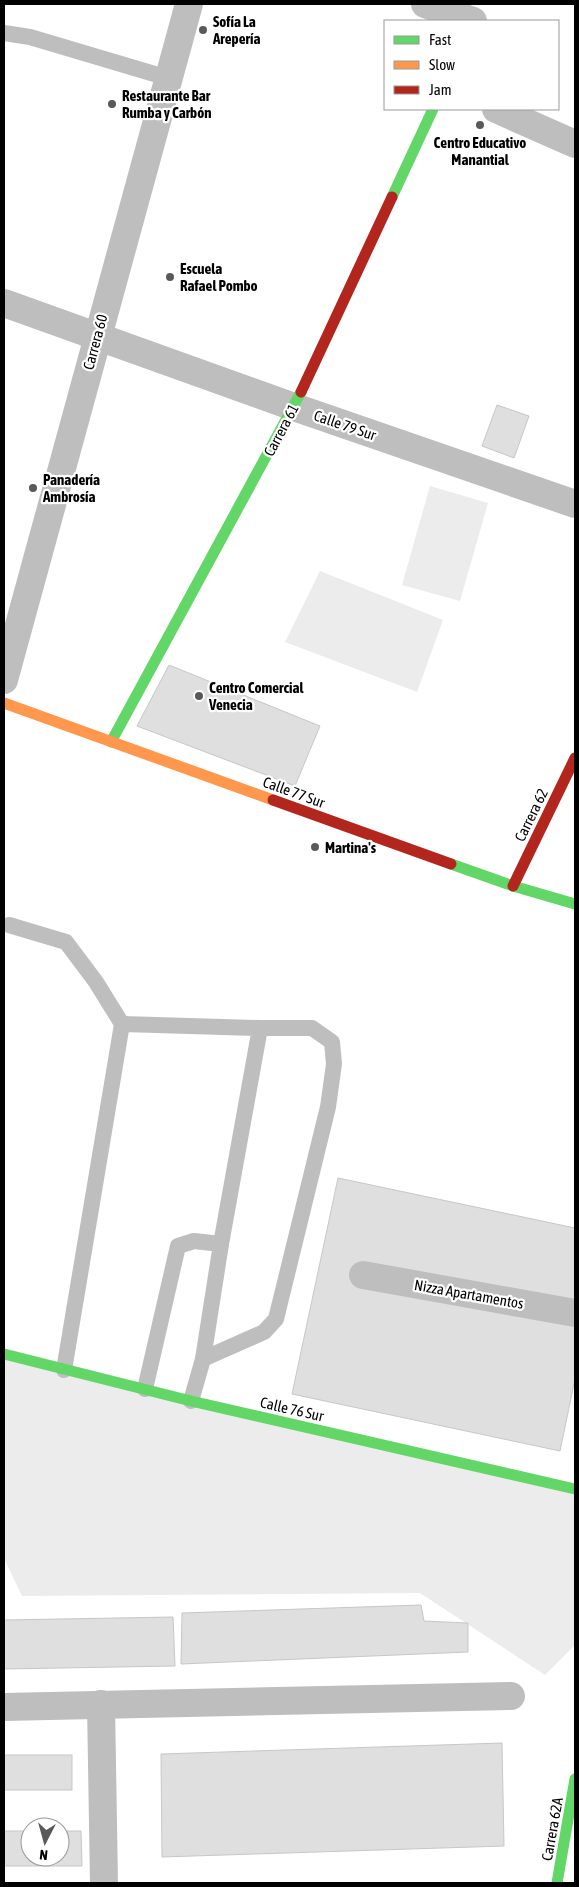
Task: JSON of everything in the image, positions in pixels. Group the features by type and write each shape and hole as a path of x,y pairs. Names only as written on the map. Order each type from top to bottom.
{"street":[{"name":"Carrera 60","path":"4,680 96,336 189,4"},
{"path":"425,4 470,20"},
{"path":"474,20 482,4"},
{"name":"Carrera 61","path":"111,742 294,408 433,110"},
{"path":"498,110 575,144"},
{"name":"Calle 79 Sur","path":"4,303 294,408 575,504"},
{"name":"Calle 77 Sur","path":"4,703 513,886 575,904"},
{"name":"Carrera 62","path":"513,886 575,758"},
{"name":"Nizza Apartamentos","path":"363,1275 575,1314"},
{"name":"Calle 76 Sur","path":"4,1354 191,1401 575,1489"},
{"path":"4,1707 511,1696"},
{"path":"101,1704 104,1883"},
{"name":"Carrera 62A","path":"557,1883 570,1835 575,1779"}],"lane":[{"path":"4,33 30,37 168,78"},
{"path":"9,925 66,942 96,982 122,1024 64,1370"},
{"path":"122,1024 312,1028 332,1042 334,1064 328,1107 276,1319 264,1332 203,1359"},
{"path":"191,1401 203,1359 221,1244 260,1028"},
{"path":"144,1389 178,1246 194,1241 221,1244"}],"shaded area":[{"path":"430,486 488,503 460,601 402,585"},
{"path":"320,571 443,620 417,692 285,642"},
{"path":"4,1354 575,1489 575,1645 545,1675 420,1593 22,1596 4,1558"}],"building":[{"path":"497,405 529,416 514,458 482,446"},
{"name":"Centro Comercial Venecia","path":"169,665 320,726 295,786 137,726"},
{"path":"338,1178 575,1228 575,1379 560,1451 292,1394"},
{"path":"421,1605 424,1621 468,1623 468,1652 181,1664 182,1613"},
{"path":"173,1617 175,1666 4,1669 4,1620"},
{"path":"502,1743 504,1846 162,1857 161,1754"},
{"path":"4,1755 72,1755 72,1790 4,1790"},
{"path":"4,1831 20,1831 20,1866 4,1866"},
{"path":"70,1831 81,1831 82,1866 70,1866"}],"traffic: fast":[{"path":"392,197 433,110"},
{"path":"111,742 301,392"},
{"path":"451,864 513,886 575,904"},
{"path":"4,1354 191,1401 575,1489"},
{"path":"557,1883 575,1779"}],"traffic: slow":[{"path":"4,703 273,800"}],"traffic: jam":[{"path":"301,392 392,197"},
{"path":"513,886 575,758"},
{"path":"273,800 451,864"}],"place":[{"name":"Sofía La Arepería","path":"203,30"},
{"name":"Restaurante Bar Rumba y Carbón","path":"112,104"},
{"name":"Centro Educativo Manantial","path":"480,125"},
{"name":"Escuela Rafael Pombo","path":"170,277"},
{"name":"Panadería Ambrosía","path":"33,488"},
{"name":"Centro Comercial Venecia","path":"199,696"},
{"name":"Martina's","path":"315,847"}]}
